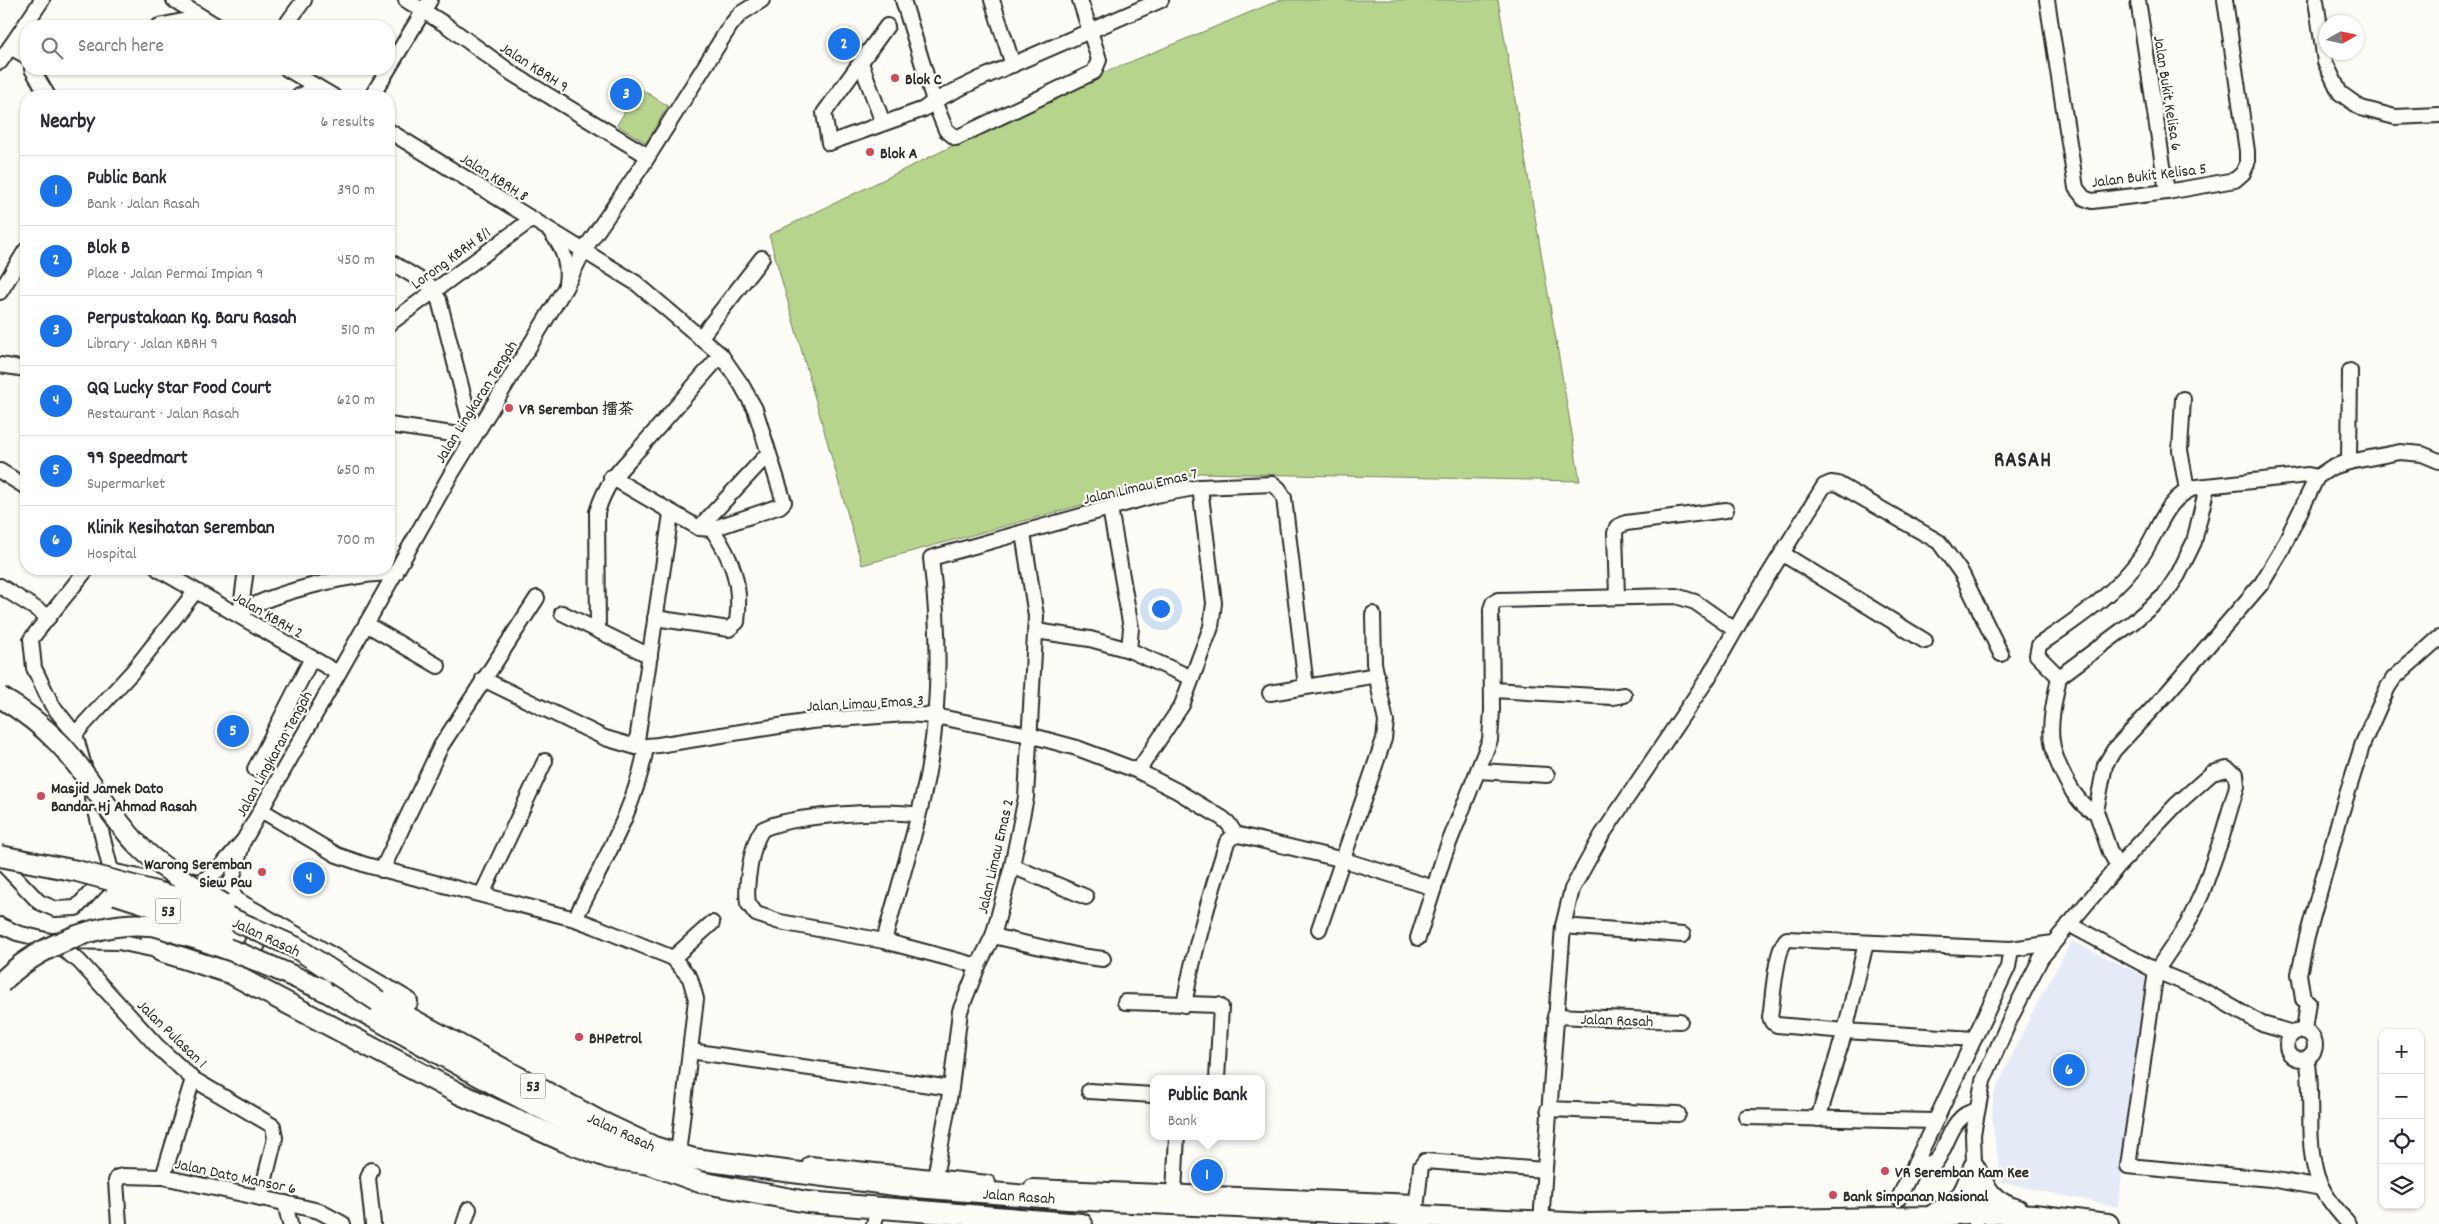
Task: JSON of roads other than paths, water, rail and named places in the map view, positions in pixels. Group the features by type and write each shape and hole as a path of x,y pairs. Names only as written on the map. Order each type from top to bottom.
{"highway":[{"path":"0,697 26,713 60,744 110,811 140,846 170,870 294,947"},
{"name":"Jalan Rasah","path":"0,856 77,871 193,902 294,947 376,1009 498,1086 650,1164 710,1184 876,1216 1082,1224"},
{"name":"Jalan Rasah","path":"0,869 112,893 166,910 265,954 322,989 376,1009 598,1121 654,1147 903,1186 1096,1200 1416,1209 1541,1222 1589,1224 1980,1220 2034,1215 2108,1224"},
{"path":"650,1164 610,1158 564,1141 460,1094 230,973 161,951 151,935 149,910 155,893 168,883 197,884 215,890 261,919 645,1136 686,1152"},
{"path":"230,973 246,960 256,944 261,919"},
{"path":"0,984 11,972 31,958 76,937 115,926 149,924 221,945 322,989"},
{"path":"1974,1168 1986,1189 2003,1206 2034,1215"},
{"path":"1933,1220 1961,1198 1974,1168"}],"street":[{"path":"28,20 42,0"},
{"path":"290,20 304,0"},
{"name":"Jalan KBRH 9","path":"406,0 428,6 513,74 648,156"},
{"name":"Jalan Lingkaran Tengah","path":"395,564 565,288 584,250 648,156 730,26 740,14 762,0"},
{"path":"903,0 934,101 946,130 956,138 964,136 1094,72 1099,60 1080,0"},
{"path":"992,0 1013,65"},
{"path":"887,26 824,113 830,143 924,109 934,101 1161,0"},
{"name":"Jalan Bukit Kelisa 5","path":"2047,0 2076,188 2080,194 2092,201 2167,192 2234,180 2243,173 2247,164 2247,151 2225,0"},
{"name":"Jalan Bukit Kelisa 6","path":"2138,0 2167,192"},
{"path":"2316,0 2325,62 2340,93 2361,108 2395,117 2439,115"},
{"path":"178,1 206,20"},
{"path":"395,59 428,6"},
{"path":"187,20 201,17"},
{"path":"0,62 20,32"},
{"path":"10,47 20,55"},
{"path":"861,63 883,123"},
{"path":"36,75 44,90"},
{"path":"295,75 316,90"},
{"path":"376,90 385,75"},
{"name":"Jalan KBRH 8","path":"395,135 584,250 636,284 721,355 755,409 784,502 780,506 705,528"},
{"name":"Lorong KBRH 8/1","path":"395,319 528,222 534,220"},
{"path":"550,231 560,244 566,258 565,288"},
{"path":"700,338 762,258"},
{"path":"0,292 20,260"},
{"path":"395,265 429,285 439,300 474,438 395,426"},
{"path":"598,631 597,512 612,478 721,355"},
{"path":"0,365 20,368"},
{"path":"2349,462 2350,371"},
{"path":"2183,399 2180,450 2187,490"},
{"path":"2118,866 2110,852 2096,811 2101,776 2109,757 2168,692 2262,582 2280,553 2317,477 2332,467 2400,452 2422,454 2439,461"},
{"path":"705,528 768,454"},
{"path":"0,471 20,484"},
{"path":"2059,677 2037,656 2039,645 2080,617 2119,584 2144,554 2167,509 2187,490 2308,475 2317,477"},
{"path":"612,478 671,514 705,528 723,544 737,578 739,605 737,622 729,629 656,618"},
{"path":"1541,1222 1563,926 1572,889 1602,834 1708,678 1735,630 1824,486 1831,482 1838,484 1939,542 1947,551 1966,582 2001,654"},
{"name":"Jalan Limau Emas 7","path":"935,716 938,620 931,558 1110,508 1200,487 1273,484 1279,489 1284,498 1306,687"},
{"path":"1138,771 1182,705 1211,627 1214,603 1200,487"},
{"path":"2096,811 2088,809 2076,795 2056,761 2051,744 2050,722 2059,677 2133,622 2164,596 2178,575 2194,542 2207,487"},
{"path":"1110,508 1131,628 1129,650"},
{"path":"1616,596 1615,533 1617,527 1626,523 1726,510"},
{"path":"575,919 641,776 641,747 650,656 671,514"},
{"name":"Jalan Limau Emas 2","path":"935,1178 951,1088 960,1011 978,966 993,936 1012,866 1025,803 1036,631 1035,601 1023,533"},
{"path":"1783,554 1925,642"},
{"path":"82,575 31,639 34,668 52,705 75,734 111,871"},
{"name":"Jalan KBRH 2","path":"168,575 195,592 241,614 338,673"},
{"path":"241,614 245,575"},
{"path":"241,614 258,602 302,589 363,575"},
{"name":"Jalan Lingkaran Tengah","path":"197,884 217,871 244,840 366,624 389,575"},
{"path":"0,586 48,617"},
{"path":"75,734 133,671 195,592"},
{"path":"1418,938 1446,854 1490,740 1492,690 1491,609 1493,603 1498,600 1663,595 1688,598 1735,630"},
{"path":"382,870 441,746 537,598"},
{"path":"562,613 650,656"},
{"path":"1318,929 1344,860 1384,739 1386,722 1374,664 1373,614"},
{"path":"366,624 438,666"},
{"path":"1036,631 1090,639 1129,650 1192,678"},
{"path":"2307,1058 2293,1056 2295,1036 2308,1002 2303,999 2300,974 2307,936 2363,743 2388,687 2394,678 2439,638"},
{"path":"255,769 312,658"},
{"path":"1270,693 1377,675"},
{"name":"Jalan Limau Emas 3","path":"483,679 605,738 641,747 810,721 906,714 935,716 1030,735 1077,748 1138,771 1177,791 1222,818 1236,835"},
{"path":"1492,690 1612,697 1624,695"},
{"path":"884,941 918,815 930,760 935,716"},
{"path":"482,894 545,761"},
{"path":"1980,1220 1974,1168 1973,1134 1976,1111 1983,1081 2011,1017 2041,958 2118,866 2176,805 2212,773 2227,769 2236,774 2237,786 2221,840 2202,893 2186,925 2156,972 2128,1166 2270,1179 2322,1188"},
{"path":"1479,771 1547,775"},
{"path":"261,810 337,855 382,870 575,919 673,958 690,978 694,988 695,1011 690,1051 686,1152 706,1152 935,1178 1037,1187 1174,1192 1416,1209 1421,1166 1428,1160 1544,1170"},
{"path":"918,815 881,812 818,817 768,826 763,829 758,838 750,869 747,898 752,912 780,922 884,941 978,966"},
{"path":"1184,1005 1209,900 1227,842 1236,835 1344,860 1434,888"},
{"name":"Jalan Lingkaran Tengah","path":"237,903 230,886 244,840"},
{"path":"0,862 39,902 55,909 76,908 111,871"},
{"path":"1012,866 1086,897"},
{"path":"111,871 168,883"},
{"path":"57,940 72,933 108,924 149,910 139,876"},
{"path":"673,958 712,923"},
{"path":"2069,924 2156,972 2204,991 2262,1024 2268,1033 2295,1036 2310,1033 2315,1042 2314,1051 2307,1058"},
{"path":"0,925 17,933 57,940 118,942 161,951"},
{"path":"1563,926 1682,936"},
{"path":"993,936 1034,947 1103,959"},
{"path":"1974,1038 1777,1025 1772,1022 1770,1017 1782,945 1787,939 1795,938 2011,949 2053,943"},
{"name":"Jalan Pulasan 1","path":"57,940 79,961 158,1047 193,1079 270,1123 275,1130 275,1138 260,1199"},
{"path":"1818,1118 1845,1030 1866,943"},
{"path":"1899,1198 2008,967 2011,949"},
{"path":"1124,1002 1218,1005 1221,1007 1217,1075"},
{"name":"Jalan Rasah","path":"1555,1016 1680,1021"},
{"path":"690,1051 951,1088"},
{"path":"2307,1058 2311,1088 2312,1147 2315,1169 2322,1188 2348,1224"},
{"path":"163,1177 193,1079"},
{"path":"1089,1091 1150,1095"},
{"path":"1548,1109 1678,1114"},
{"path":"1915,1164 1935,1163 1954,1126 1968,1114 1976,1111"},
{"path":"1746,1117 1935,1121"},
{"path":"1174,1192 1177,1140"},
{"path":"370,1170 368,1178 374,1224"},
{"name":"Jalan Dato Mansor 6","path":"119,1224 116,1196 116,1181 118,1177 163,1177 319,1211 343,1224"},
{"path":"285,1203 290,1224"},
{"path":"464,1224 469,1209"}],"place":[{"name":"Blok B","path":"844,44"},
{"name":"Blok C","path":"895,78"},
{"name":"Perpustakaan Kg. Baru Rasah","path":"626,94"},
{"name":"Blok A","path":"870,152"},
{"name":"VR Seremban 擂茶","path":"509,408"},
{"name":"99 Speedmart","path":"233,731"},
{"name":"Masjid Jamek Dato Bandar Hj Ahmad Rasah","path":"41,796"},
{"name":"Warong Seremban Siew Pau","path":"262,872"},
{"name":"QQ Lucky Star Food Court","path":"309,878"},
{"name":"BHPetrol","path":"579,1037"},
{"name":"Klinik Kesihatan Seremban","path":"2069,1070"},
{"name":"VR Seremban Kam Kee","path":"1885,1171"},
{"name":"Public Bank","path":"1207,1175"},
{"name":"Bank Simpanan Nasional","path":"1833,1195"}],"district":[{"name":"RASAH","path":"2023,459"}]}
